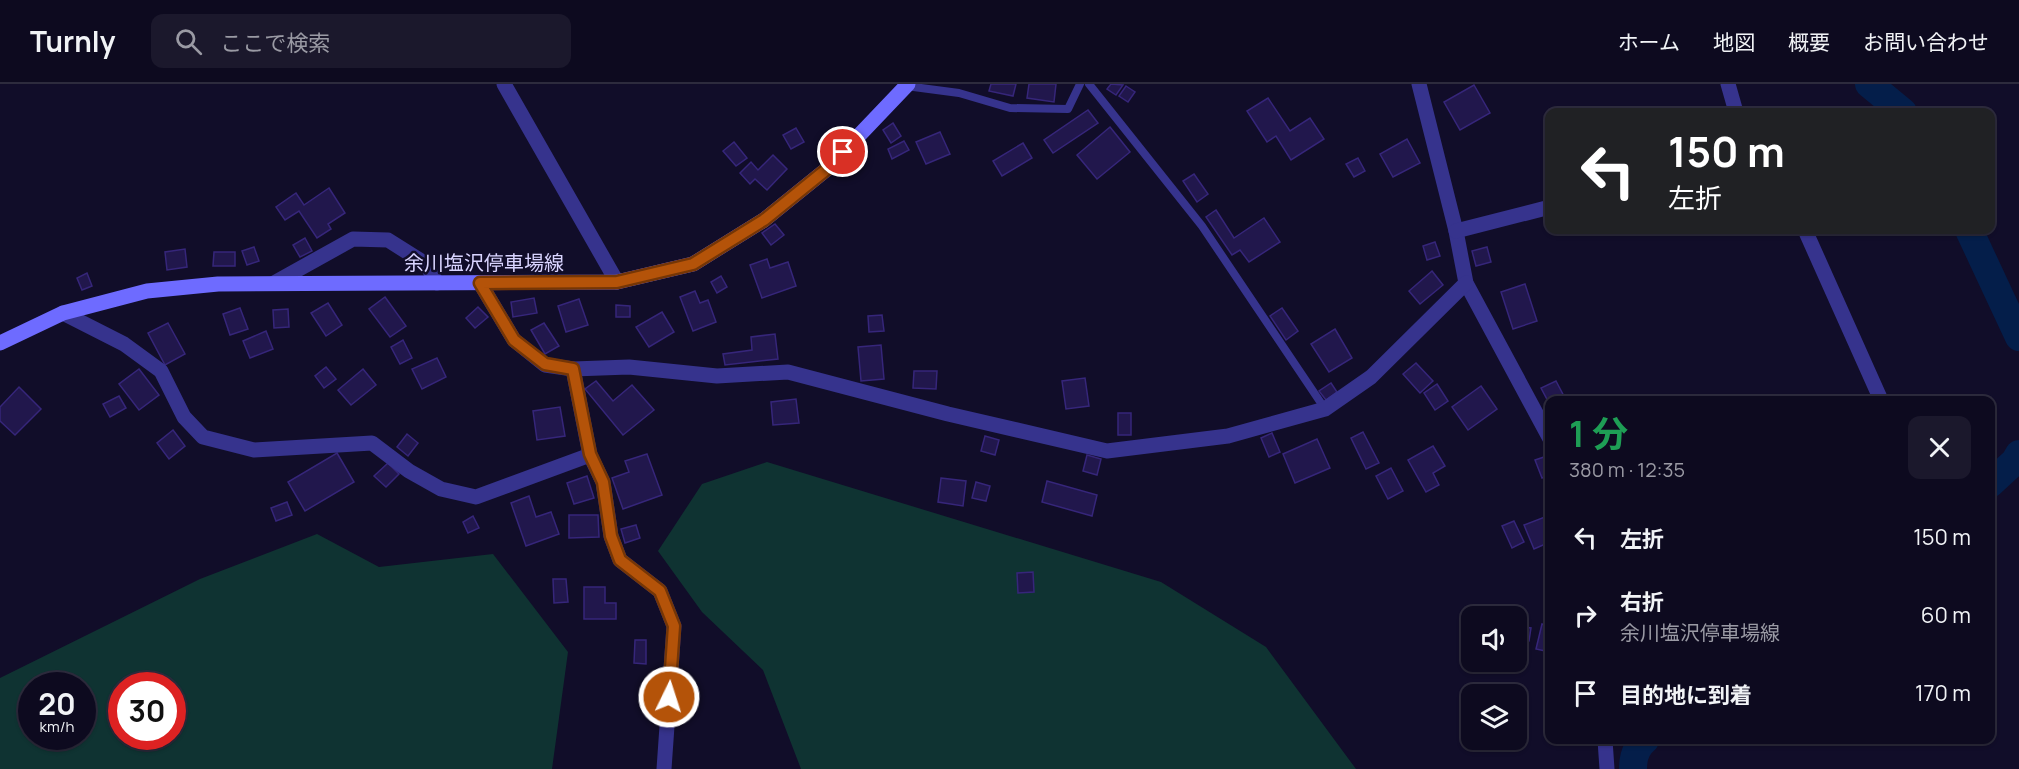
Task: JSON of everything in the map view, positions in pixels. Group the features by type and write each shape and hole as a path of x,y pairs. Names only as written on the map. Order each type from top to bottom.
{"main road":[{"name":"余川塩沢停車場線","path":"0,343 63,313 147,291 218,284 617,282 693,264 764,220 827,169 907,85"}],"street":[{"path":"504,84 617,282"},
{"path":"1419,84 1456,231 1466,283 1545,430"},
{"path":"1728,84 1735,108"},
{"path":"1456,231 1545,208"},
{"path":"1807,234 1879,396"},
{"path":"274,283 353,239 388,240 426,264 437,283"},
{"path":"480,283 514,340 545,364 573,369 630,367 717,376 788,372 948,414 1107,451 1228,436 1325,409 1371,377 1466,283"},
{"path":"63,313 124,344 161,371 184,417 203,437 254,450 372,443 409,471 441,489 476,497 590,454"},
{"path":"573,369 590,454 603,482 611,536 620,560 660,591 674,626 664,769"},
{"path":"1605,744 1607,769"}],"lane":[{"path":"907,85 958,93 1010,108 1068,109 1080,84"},
{"path":"1089,84 1202,226 1325,409"}],"green space":[{"path":"767,462 1161,582 1266,647 1356,769 801,769 763,670 702,612 658,551 702,484"},
{"path":"317,534 379,567 493,554 568,652 552,769 0,769 0,678 200,579"}],"building":[{"path":"991,84 1016,84 1013,96 989,91"},
{"path":"1029,84 1056,84 1054,102 1027,98"},
{"path":"1111,84 1123,85 1116,95 1107,89"},
{"path":"1474,85 1490,113 1460,130 1444,102"},
{"path":"1126,86 1135,92 1128,102 1119,96"},
{"path":"1268,98 1290,131 1310,118 1324,139 1291,160 1276,136 1267,142 1247,111"},
{"path":"1088,110 1098,123 1053,153 1044,140"},
{"path":"893,123 901,136 891,143 883,130"},
{"path":"1110,127 1130,152 1097,179 1077,155"},
{"path":"796,128 804,142 791,149 783,135"},
{"path":"940,132 950,154 926,164 916,142"},
{"path":"1407,139 1420,163 1393,177 1380,154"},
{"path":"904,141 909,150 892,159 888,149"},
{"path":"734,142 747,158 736,166 723,151"},
{"path":"1023,143 1032,158 1002,176 993,161"},
{"path":"773,155 787,169 767,190 755,179 750,184 740,173 751,162 758,170"},
{"path":"1358,158 1365,171 1354,177 1346,164"},
{"path":"1194,174 1208,194 1197,202 1183,181"},
{"path":"329,188 345,213 328,224 331,229 317,238 299,211 285,220 276,207 296,193 304,205"},
{"path":"1216,210 1234,238 1264,218 1280,242 1249,262 1240,250 1232,255 1206,217"},
{"path":"775,224 784,235 771,245 762,233"},
{"path":"305,238 312,251 300,257 293,245"},
{"path":"1435,242 1440,256 1427,260 1423,246"},
{"path":"254,247 259,261 247,265 242,251"},
{"path":"1487,247 1491,262 1476,266 1472,251"},
{"path":"185,249 187,267 167,270 165,252"},
{"path":"214,252 235,252 235,266 213,266"},
{"path":"767,259 770,268 788,262 796,286 762,298 750,265"},
{"path":"1432,271 1443,285 1420,304 1409,291"},
{"path":"87,273 92,286 82,290 77,278"},
{"path":"721,276 727,287 717,293 711,282"},
{"path":"1525,284 1537,321 1513,329 1501,292"},
{"path":"695,291 700,303 708,300 716,322 693,331 680,297"},
{"path":"385,297 406,326 390,337 369,309"},
{"path":"534,298 537,313 513,317 511,302"},
{"path":"579,299 588,325 566,332 558,306"},
{"path":"328,303 342,325 326,336 311,313"},
{"path":"616,305 630,306 630,317 616,317"},
{"path":"478,307 488,317 475,328 466,318"},
{"path":"240,308 248,329 230,335 223,314"},
{"path":"1282,308 1298,331 1286,340 1270,316"},
{"path":"288,309 289,327 274,328 273,310"},
{"path":"662,312 674,332 649,347 636,327"},
{"path":"882,315 884,331 869,332 868,316"},
{"path":"168,323 185,354 165,365 148,333"},
{"path":"544,323 559,346 545,354 531,330"},
{"path":"1335,329 1352,358 1329,372 1311,344"},
{"path":"266,331 273,349 250,358 243,341"},
{"path":"775,334 778,359 725,365 723,354 752,350 751,337"},
{"path":"403,340 412,358 400,364 391,347"},
{"path":"881,345 884,379 861,381 858,347"},
{"path":"437,358 446,377 422,389 412,369"},
{"path":"1416,363 1433,381 1420,393 1403,374"},
{"path":"326,367 336,379 324,388 315,376"},
{"path":"139,369 159,395 139,410 119,384"},
{"path":"363,369 376,385 351,405 338,390"},
{"path":"914,371 937,371 936,389 913,388"},
{"path":"1085,378 1089,406 1066,409 1062,381"},
{"path":"596,381 613,401 632,385 654,410 623,435 585,389"},
{"path":"1556,381 1564,396 1545,396 1541,388"},
{"path":"1331,383 1337,392 1326,400 1319,391"},
{"path":"1437,384 1448,401 1435,410 1424,393"},
{"path":"1481,386 1497,409 1468,430 1452,407"},
{"path":"19,387 41,409 15,435 0,421 0,407"},
{"path":"119,396 126,408 110,417 103,404"},
{"path":"796,399 799,423 773,425 771,402"},
{"path":"560,407 565,436 537,440 533,411"},
{"path":"1118,413 1131,413 1131,435 1118,435"},
{"path":"173,430 185,446 169,459 157,443"},
{"path":"1363,432 1379,463 1366,469 1351,438"},
{"path":"1272,433 1280,452 1269,457 1261,438"},
{"path":"407,434 418,443 408,456 397,447"},
{"path":"985,436 999,440 995,455 981,451"},
{"path":"1317,439 1330,468 1295,483 1283,454"},
{"path":"1433,446 1445,466 1433,473 1439,485 1426,492 1408,460"},
{"path":"337,453 354,482 305,511 288,482"},
{"path":"647,454 662,495 623,509 612,478 629,472 625,461"},
{"path":"1087,455 1101,459 1097,475 1083,471"},
{"path":"1545,457 1545,477 1542,478 1535,460"},
{"path":"388,463 399,474 386,487 374,476"},
{"path":"1391,468 1403,491 1388,499 1376,476"},
{"path":"587,476 594,498 574,504 567,483"},
{"path":"941,478 966,481 963,506 938,502"},
{"path":"1047,481 1097,495 1092,516 1042,502"},
{"path":"976,482 990,486 986,501 972,498"},
{"path":"529,496 536,517 551,512 559,534 526,546 511,503"},
{"path":"287,502 292,515 276,521 271,508"},
{"path":"569,515 598,515 599,537 569,538"},
{"path":"473,516 479,528 468,533 463,522"},
{"path":"1545,517 1545,544 1534,549 1524,525"},
{"path":"1514,521 1524,542 1512,548 1502,526"},
{"path":"636,525 640,538 625,543 621,529"},
{"path":"1033,572 1034,592 1018,593 1017,573"},
{"path":"553,579 566,579 568,602 554,603"},
{"path":"584,587 605,587 605,603 616,603 616,619 584,619"},
{"path":"1542,624 1545,625 1545,651 1536,649"},
{"path":"1527,627 1531,628 1529,641 1527,641"},
{"path":"635,640 646,640 646,664 634,663"}],"waterway":[{"path":"1869,84 1898,108"},
{"path":"1971,234 2019,337"},
{"path":"1995,479 2015,461 2019,454"},
{"path":"1633,769 1636,753 1641,744"}],"route":[{"path":"669,697 674,626 660,591 620,560 611,536 603,482 590,454 573,369 545,364 514,340 480,283 617,282 693,264 764,220 827,169 843,152"}]}
